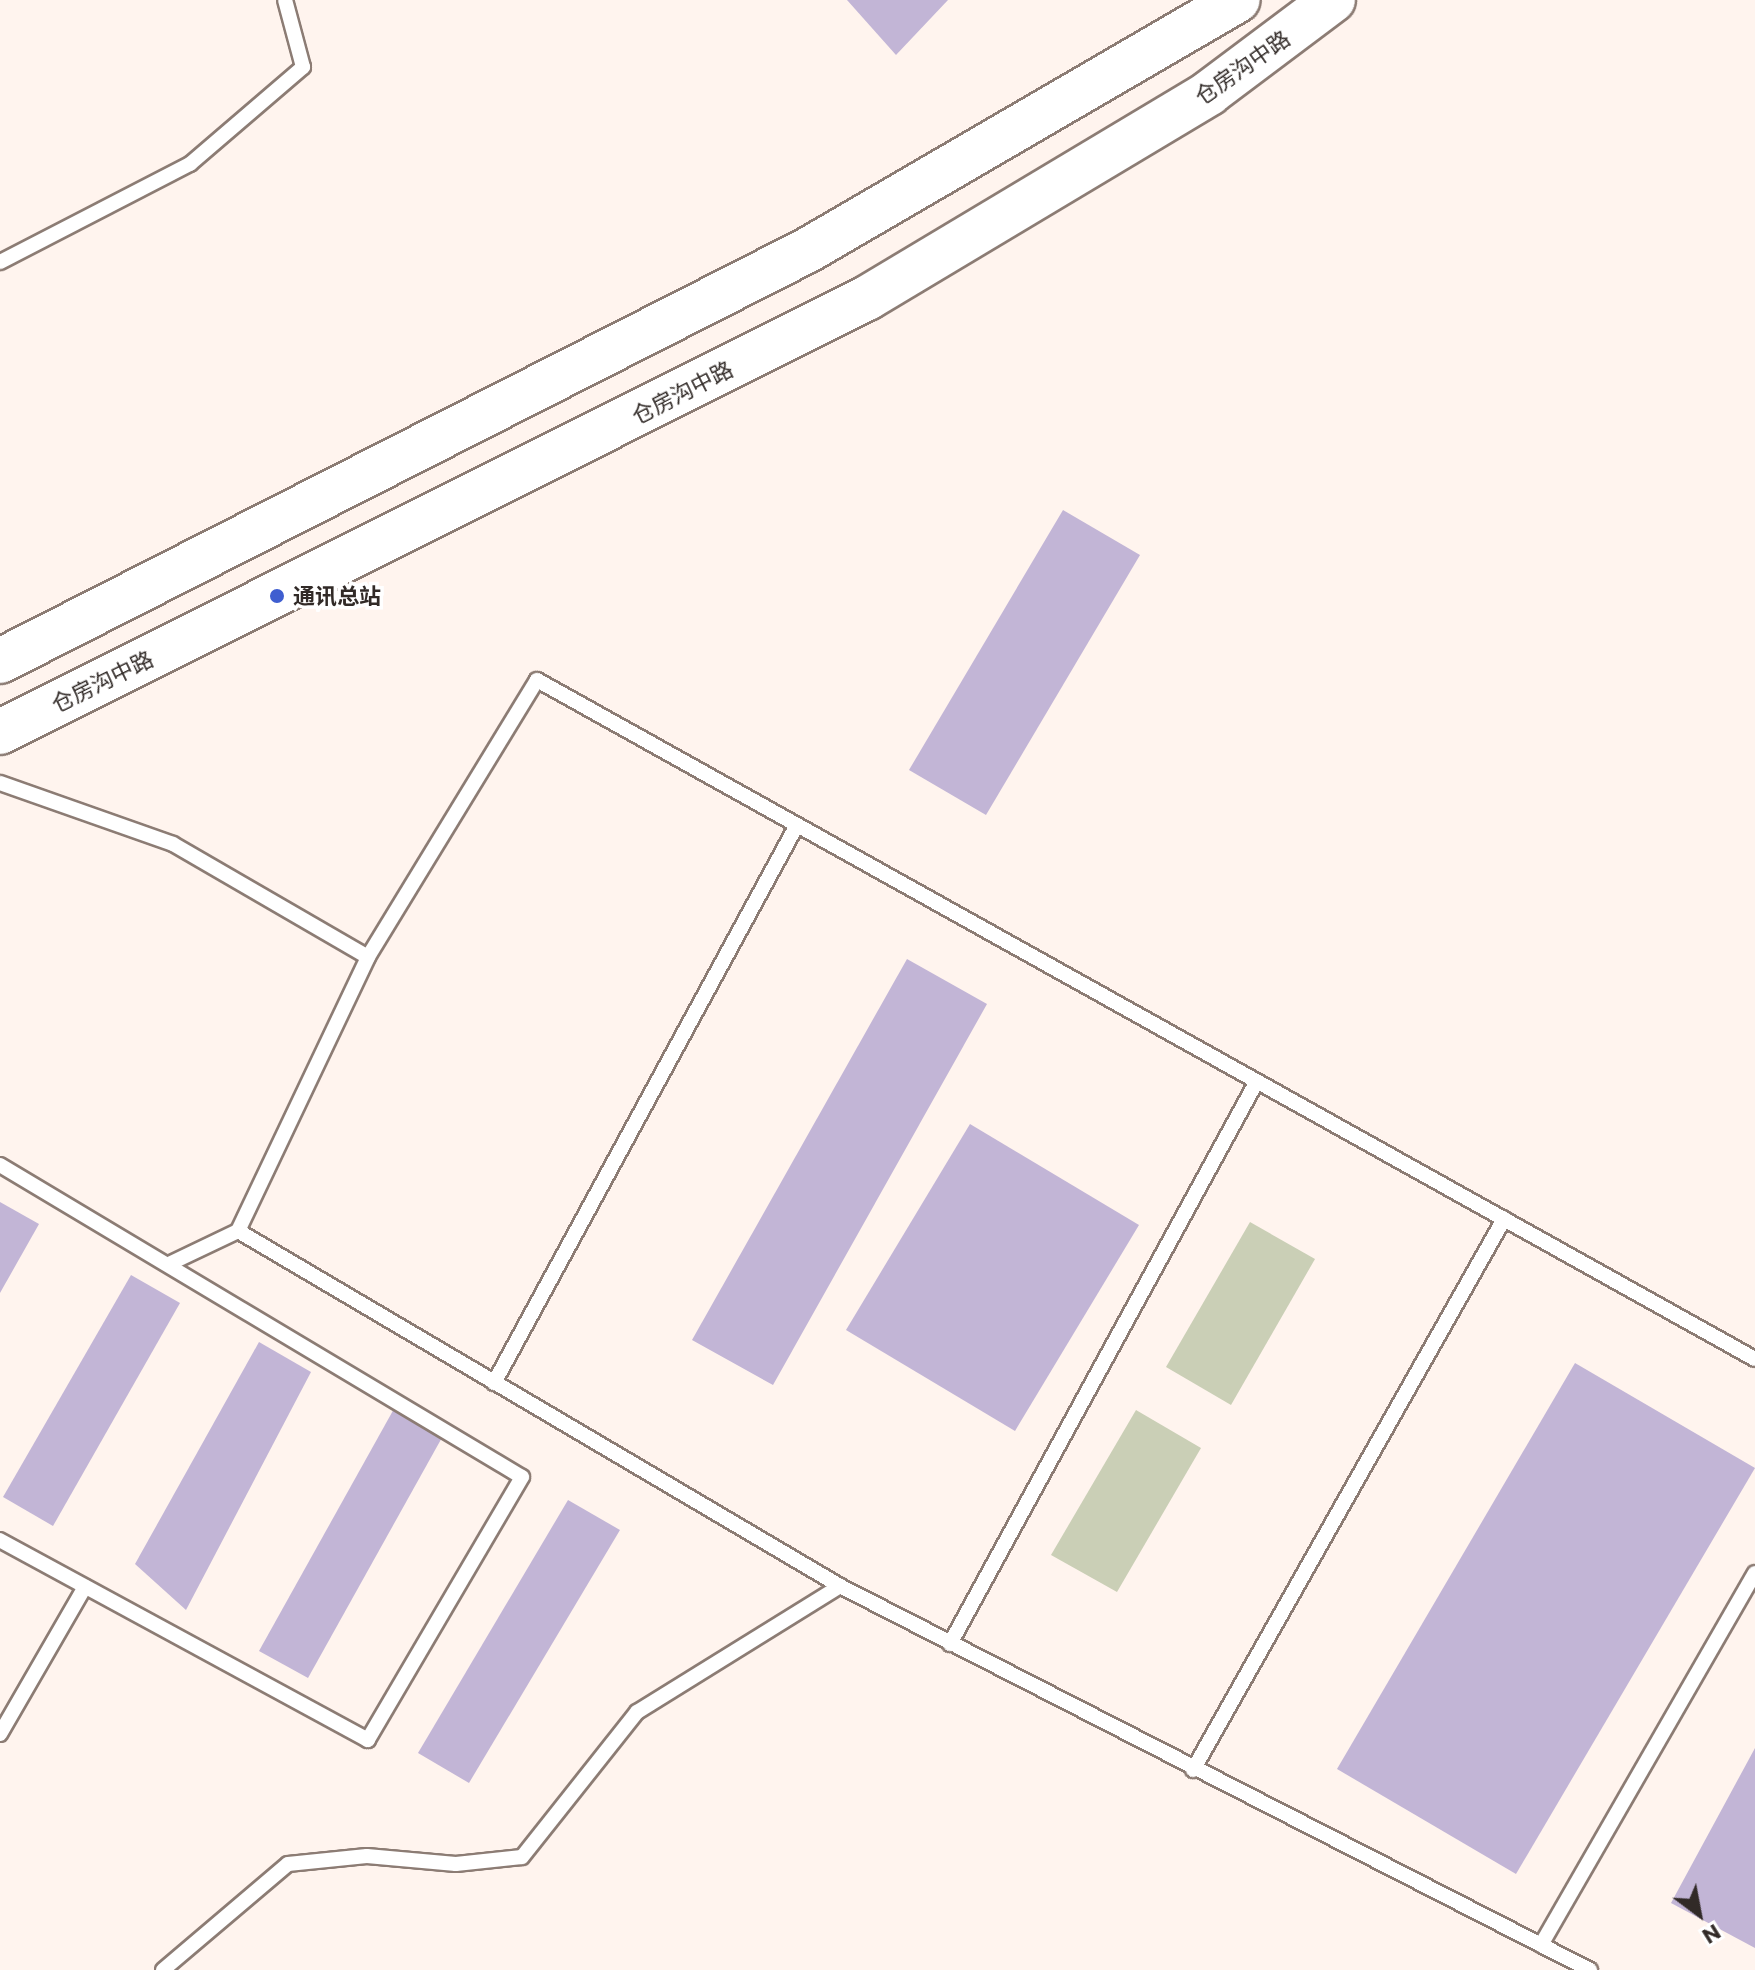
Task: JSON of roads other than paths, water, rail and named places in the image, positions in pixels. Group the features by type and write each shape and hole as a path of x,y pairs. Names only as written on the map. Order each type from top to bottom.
{"highway":[{"path":"0,661 808,250 1237,0"},
{"name":"仓房沟中路","path":"0,732 867,298 1209,93 1333,0"}],"lane":[{"path":"0,262 190,164 303,67 285,0"},
{"path":"171,1263 238,1231 368,957 537,680 1755,1359"},
{"path":"0,783 173,844 368,957"},
{"path":"494,1383 797,825"},
{"path":"950,1644 1257,1081"},
{"path":"0,1165 171,1263 522,1477 368,1740 0,1540"},
{"path":"1193,1770 1504,1219"},
{"path":"238,1231 840,1586 1193,1770 1590,1970"},
{"path":"1541,1945 1755,1573"},
{"path":"163,1970 288,1864 367,1856 456,1864 522,1857 637,1712 840,1586"},
{"path":"0,1734 85,1587"}],"place":[{"name":"通讯总站","path":"277,596"}]}
